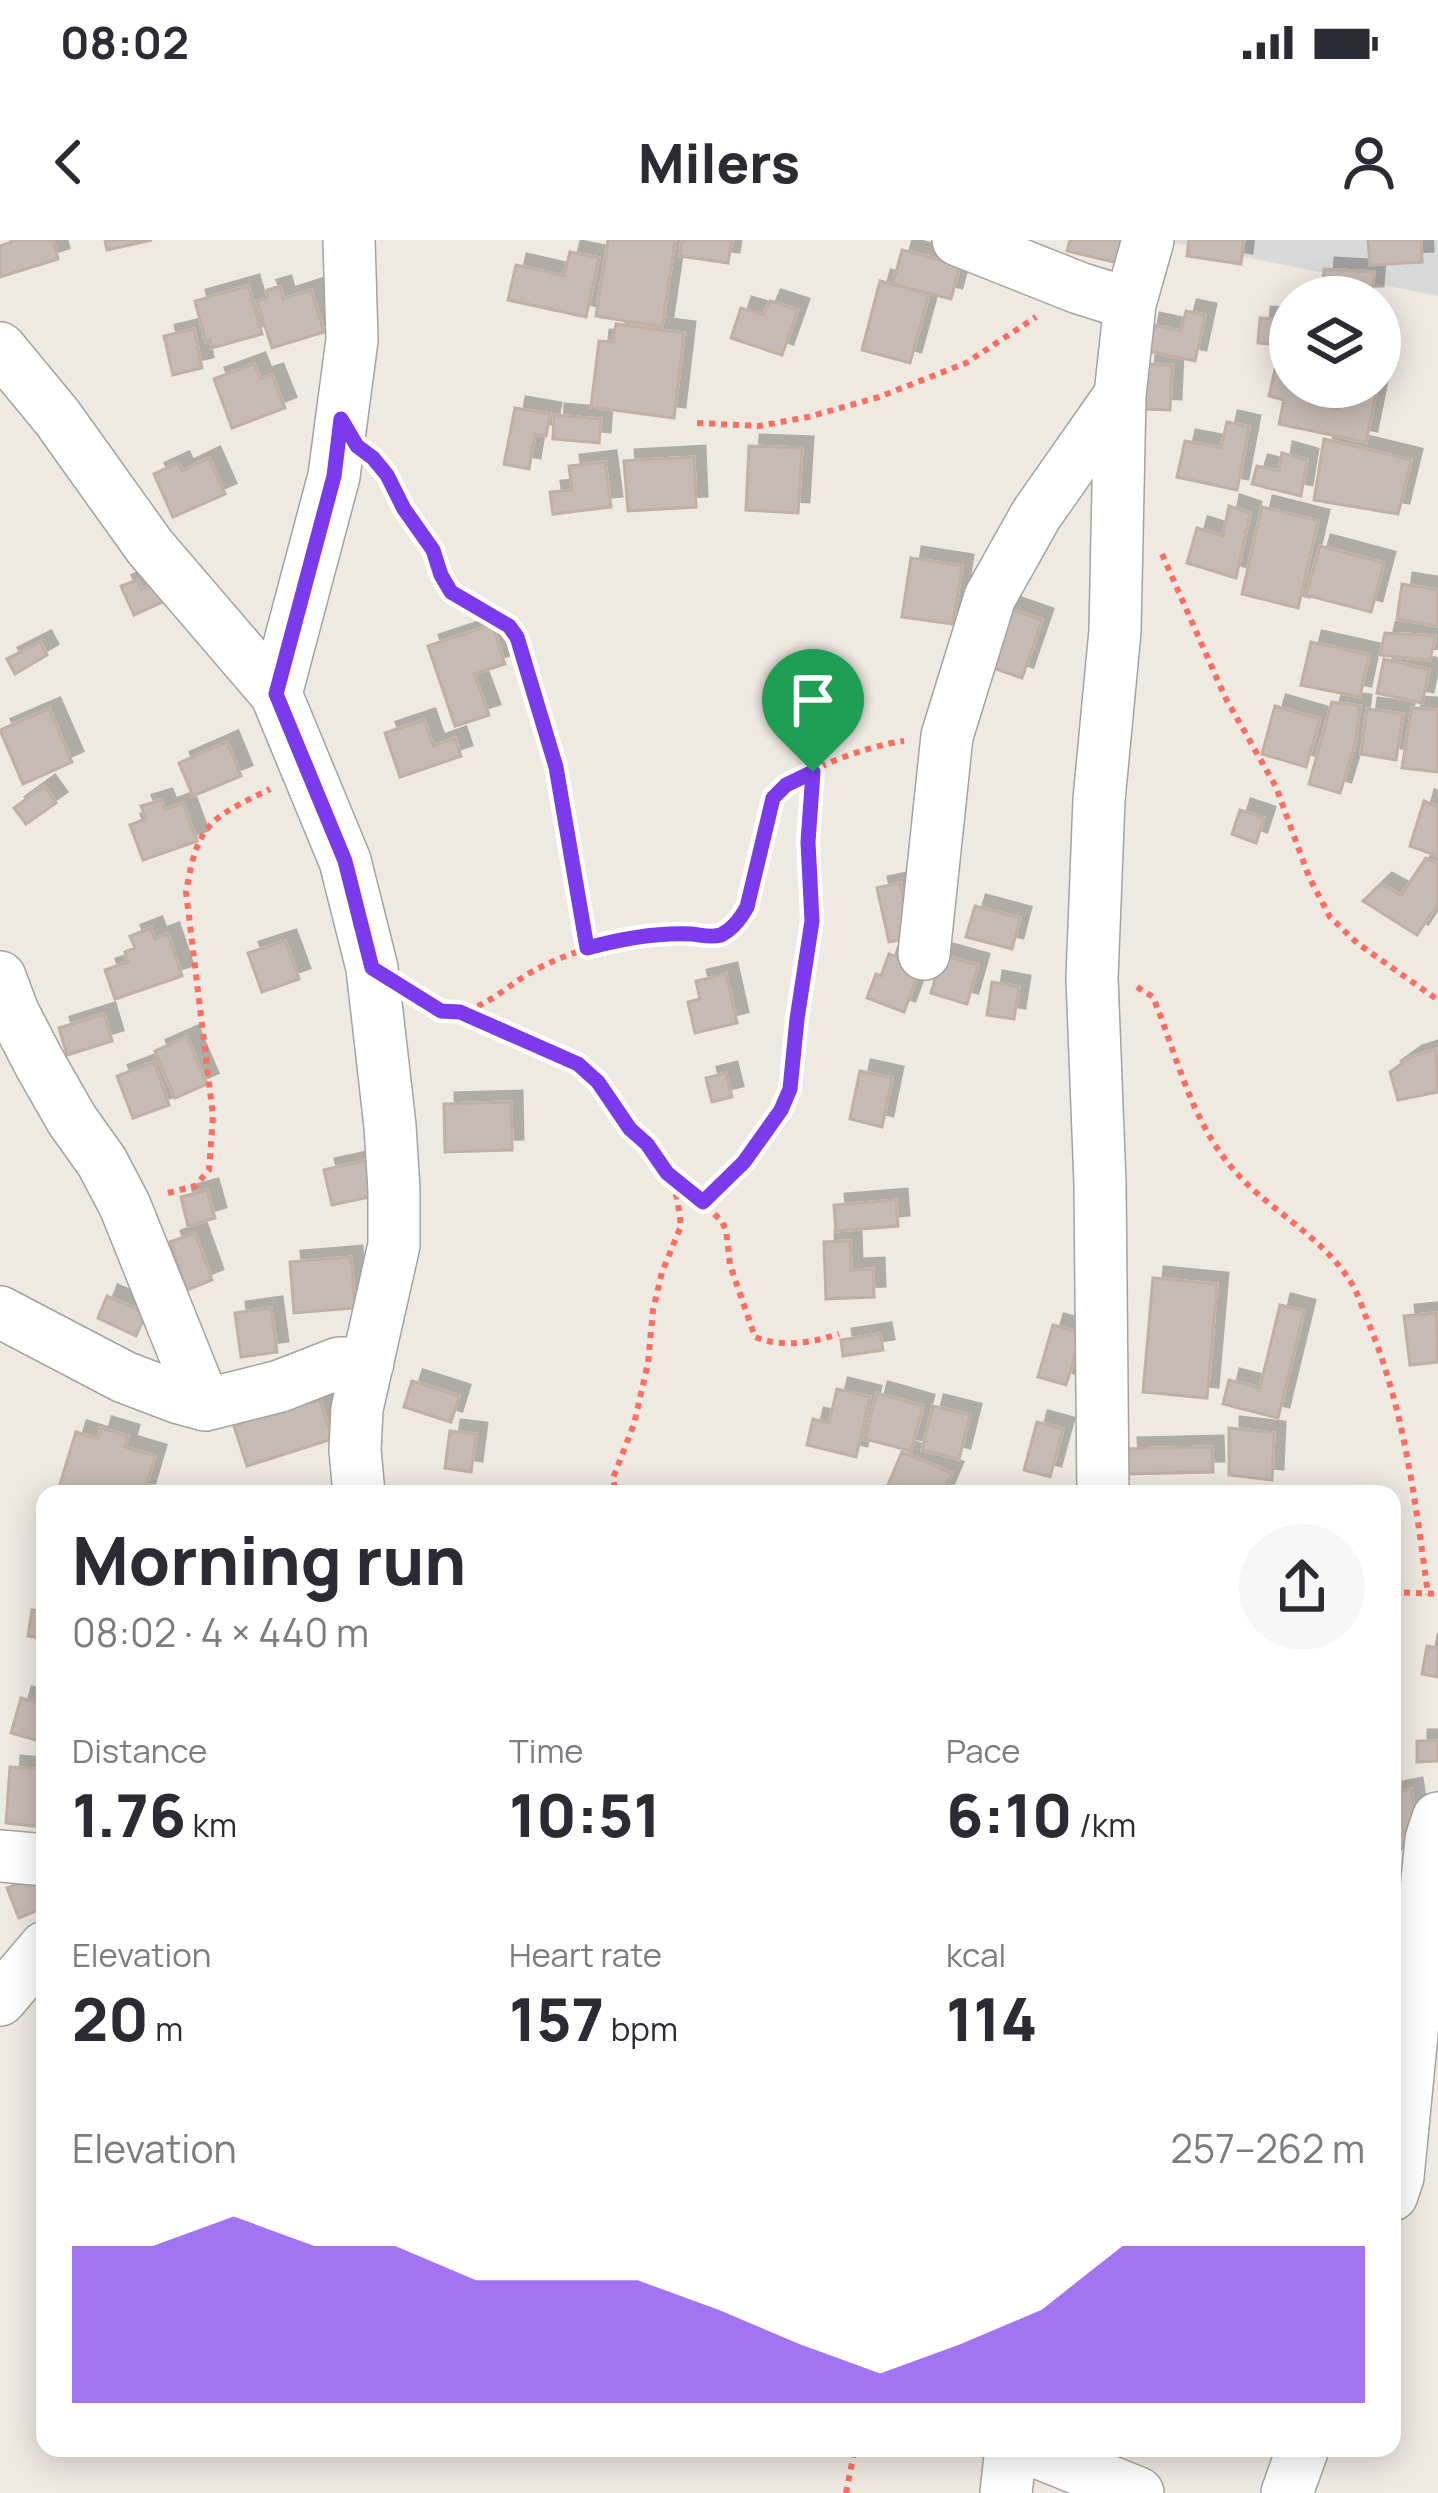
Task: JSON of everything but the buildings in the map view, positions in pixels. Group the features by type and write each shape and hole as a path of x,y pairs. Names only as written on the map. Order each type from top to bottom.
{"street":[{"path":"276,694 334,476 352,340 350,240"},
{"path":"958,240 1130,304"},
{"path":"1103,1485 1093,978 1099,800 1115,631 1120,394 1130,304 1148,240"},
{"path":"0,348 108,484 150,547 276,694 345,861 372,968 394,1190 394,1245 358,1409 358,1485"},
{"path":"924,954 947,736 990,597 1036,515 1120,394"},
{"path":"0,977 40,1064 124,1206 205,1405"},
{"path":"0,1312 124,1377 205,1405 280,1386 339,1363 368,1363"},
{"path":"1401,2146 1431,1840 1438,1819"},
{"path":"0,1856 36,1859"},
{"path":"0,2000 36,1958"},
{"path":"1006,2493 1010,2457"},
{"path":"1049,2457 1138,2493"},
{"path":"1287,2493 1301,2457"}],"path":[{"path":"697,423 759,426 879,397 966,363 1079,288"},
{"path":"341,419 357,446 387,475 433,550 451,592 509,626 517,637 556,767 587,948"},
{"path":"1161,550 1226,697 1276,787 1309,877 1330,917 1438,1000"},
{"path":"460,1012 478,1006 538,968 587,948 635,938 719,936 739,921 747,907 773,798 786,785 892,742 947,736"},
{"path":"124,1206 195,1186 209,1170 213,1116 186,892 192,858 209,822 287,780 305,761"},
{"path":"703,1202 744,1162 790,1089 812,921 808,842 813,772"},
{"path":"372,968 441,1011 460,1012 578,1064 598,1082 667,1173 682,1226 662,1271 643,1384 615,1485"},
{"path":"1093,978 1144,989 1153,997 1193,1106 1228,1163 1272,1207 1319,1242 1352,1284 1383,1356 1394,1400 1428,1594"},
{"path":"667,1173 717,1215 726,1230 730,1265 755,1337 773,1344 814,1342 839,1334"},
{"path":"1401,1592 1438,1594"},
{"path":"846,2493 853,2457"}],"shaded area":[{"path":"1161,240 1438,240 1438,296 1401,289 1401,276 1339,276"}],"route":[{"path":"341,419 357,446 381,465 433,550 451,592 509,626 517,637 556,767 587,948 635,938 719,936 731,928 747,907 773,798 786,785 813,772 808,842 812,921 790,1089 744,1162 703,1202 667,1173 598,1082 578,1064 460,1012 441,1011 372,968 345,861 276,694 334,476 341,419"}]}
